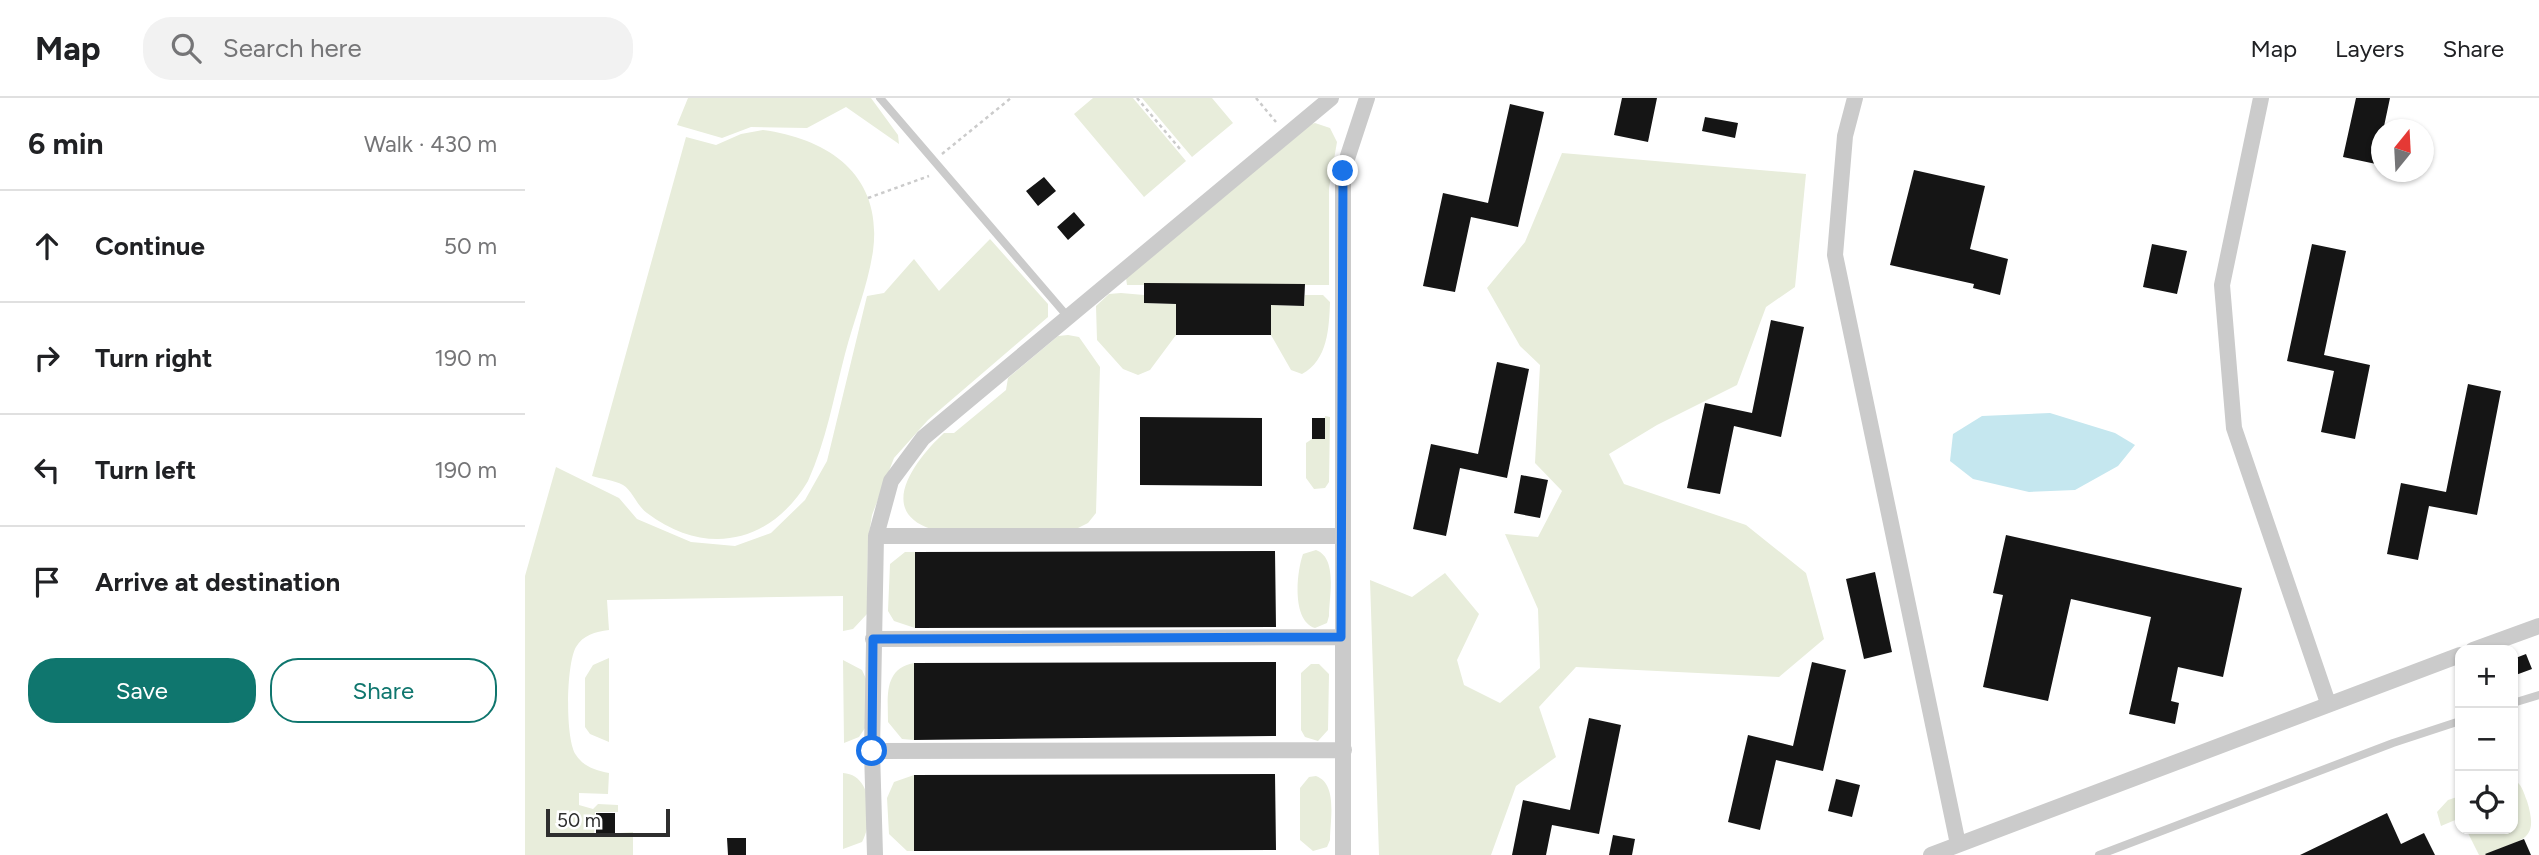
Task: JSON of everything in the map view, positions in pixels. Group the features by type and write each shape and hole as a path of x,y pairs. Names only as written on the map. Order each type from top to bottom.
{"street":[{"path":"875,855 872,751 876,536 891,481 923,438 1331,98"},
{"path":"1343,855 1343,171 1367,98"},
{"path":"1855,98 1845,136 1835,255 1958,844"},
{"path":"2261,98 2222,285 2234,428 2328,703"},
{"path":"876,536 1342,536"},
{"path":"2487,645 2539,626"},
{"path":"873,639 1341,637"},
{"path":"1931,855 2455,657"},
{"path":"872,751 1344,750"}],"lane":[{"path":"880,98 1067,317"},
{"path":"2518,702 2539,695"},
{"path":"2099,855 2393,743 2455,723"}],"path":[{"path":"933,160 1011,98"},
{"path":"1137,98 1180,149"},
{"path":"1256,98 1287,135"},
{"path":"868,198 942,171"}],"green space":[{"path":"688,98 871,98 898,135 899,144 846,107 807,128 751,127 722,138 677,125"},
{"path":"1093,98 1133,98 1186,161 1144,197 1074,114"},
{"path":"1142,98 1212,98 1233,123 1192,157"},
{"path":"1315,123 1330,128 1337,142 1329,188 1329,285 1127,285 1126,278 1308,125"},
{"path":"763,130 810,142 830,152 847,166 860,182 869,202 874,225 873,251 825,435 808,481 793,502 776,518 757,530 736,537 715,539 692,536 647,513 623,485 592,476 686,137 716,145 741,134"},
{"path":"1562,153 1806,174 1795,287 1766,307 1737,385 1657,425 1609,454 1624,484 1746,525 1806,573 1824,639 1779,677 1576,667 1539,707 1556,757 1516,786 1491,855 1379,855 1370,580 1412,597 1445,573 1479,614 1457,660 1464,685 1500,703 1540,668 1538,609 1505,534 1538,537 1562,491 1535,463 1540,365 1520,346 1487,288 1525,242"},
{"path":"990,239 1048,304 1048,317 928,420 894,458 872,515 868,540 867,614 853,629 843,631 843,596 607,600 609,630 586,637 576,647 573,656 569,685 570,734 572,747 579,759 590,767 609,773 608,794 579,793 579,805 593,809 598,804 618,805 618,812 595,812 594,835 633,832 633,855 525,855 525,576 556,467 619,498 637,519 691,542 735,546 771,533 805,500 827,461 867,296 884,293 914,259 939,291"},
{"path":"1109,294 1144,295 1144,303 1176,304 1176,335 1150,370 1138,375 1123,369 1097,340 1096,306"},
{"path":"1305,295 1323,295 1330,302 1328,333 1322,352 1311,368 1302,374 1291,370 1271,335 1271,305 1304,306"},
{"path":"1058,336 1079,337 1100,367 1096,513 1088,523 1076,529 931,529 914,520 905,509 903,496 907,482 923,455 944,433 954,433 1006,390 1008,378"},
{"path":"1325,416 1330,417 1329,482 1325,488 1314,489 1306,478 1306,443 1312,439 1325,439"},
{"path":"1316,550 1323,554 1327,561 1331,589 1327,623 1315,628 1302,616 1298,584 1303,554"},
{"path":"905,552 915,552 915,628 894,621 888,611 890,564"},
{"path":"609,658 609,742 590,734 585,727 585,678 593,665"},
{"path":"843,660 862,670 867,681 867,725 859,737 844,743"},
{"path":"914,663 914,740 902,739 888,722 888,703 892,678 904,666"},
{"path":"1311,664 1319,664 1329,674 1328,730 1318,741 1305,737 1301,730 1301,673"},
{"path":"843,773 861,782 866,790 869,812 862,842 843,849"},
{"path":"914,775 914,851 907,851 889,834 887,798 894,782"},
{"path":"1316,776 1323,780 1330,794 1330,840 1327,847 1313,851 1300,840 1300,788 1309,777"},
{"path":"2518,784 2527,801 2530,831 2520,840 2491,852 2492,855 2479,855 2468,834 2518,834"},
{"path":"2455,798 2455,820 2441,826 2437,812 2448,800"}],"water":[{"path":"2050,413 2115,433 2135,445 2118,466 2075,490 2029,492 1973,479 1950,461 1953,434 1982,416"}],"building":[{"path":"1622,98 1657,98 1648,142 1614,135"},
{"path":"2356,98 2390,98 2386,119 2371,119 2371,163 2343,157"},
{"path":"1510,104 1544,112 1518,227 1471,217 1455,292 1423,286 1443,193 1488,203"},
{"path":"1705,117 1738,123 1735,138 1702,131"},
{"path":"1914,170 1985,186 1970,249 2008,259 2000,295 1973,288 1974,284 1890,265"},
{"path":"1044,177 1056,191 1038,206 1026,191"},
{"path":"1074,212 1085,225 1068,240 1057,227"},
{"path":"2152,244 2187,251 2177,294 2143,287"},
{"path":"2312,244 2346,251 2324,355 2370,365 2355,439 2321,432 2334,371 2287,361"},
{"path":"1144,283 1305,284 1304,306 1271,305 1271,335 1176,335 1176,304 1144,303"},
{"path":"1771,320 1804,327 1781,437 1734,426 1720,494 1687,488 1705,403 1752,413"},
{"path":"1497,362 1529,369 1507,478 1460,468 1446,536 1413,529 1431,444 1478,454"},
{"path":"2468,384 2501,391 2477,515 2429,506 2418,560 2387,554 2401,483 2446,492"},
{"path":"1140,417 1262,418 1262,486 1140,485"},
{"path":"1312,418 1325,418 1325,439 1312,439"},
{"path":"1521,475 1548,480 1540,518 1514,513"},
{"path":"2006,535 2242,588 2223,677 2178,667 2171,701 2179,703 2175,724 2129,714 2151,617 2071,599 2048,701 1983,687 2003,595 1993,593"},
{"path":"1275,551 1276,627 915,628 915,552"},
{"path":"1875,572 1892,652 1864,659 1846,579"},
{"path":"2526,654 2532,669 2518,674 2518,657"},
{"path":"1276,662 1276,736 914,740 914,663"},
{"path":"1812,662 1846,670 1823,771 1776,760 1760,830 1728,822 1748,735 1793,746"},
{"path":"1589,718 1621,725 1599,834 1552,825 1546,855 1512,855 1523,800 1570,810"},
{"path":"1275,774 1276,850 914,851 914,775"},
{"path":"1836,779 1860,785 1852,817 1828,811"},
{"path":"596,813 615,813 615,835 596,834"},
{"path":"2387,813 2401,844 2424,833 2435,855 2300,855"},
{"path":"1613,835 1635,839 1632,855 1609,855"},
{"path":"727,838 746,838 746,855 728,855"},
{"path":"2524,839 2531,855 2485,854"}],"route":[{"path":"872,751 873,639 1341,637 1343,171"}]}
